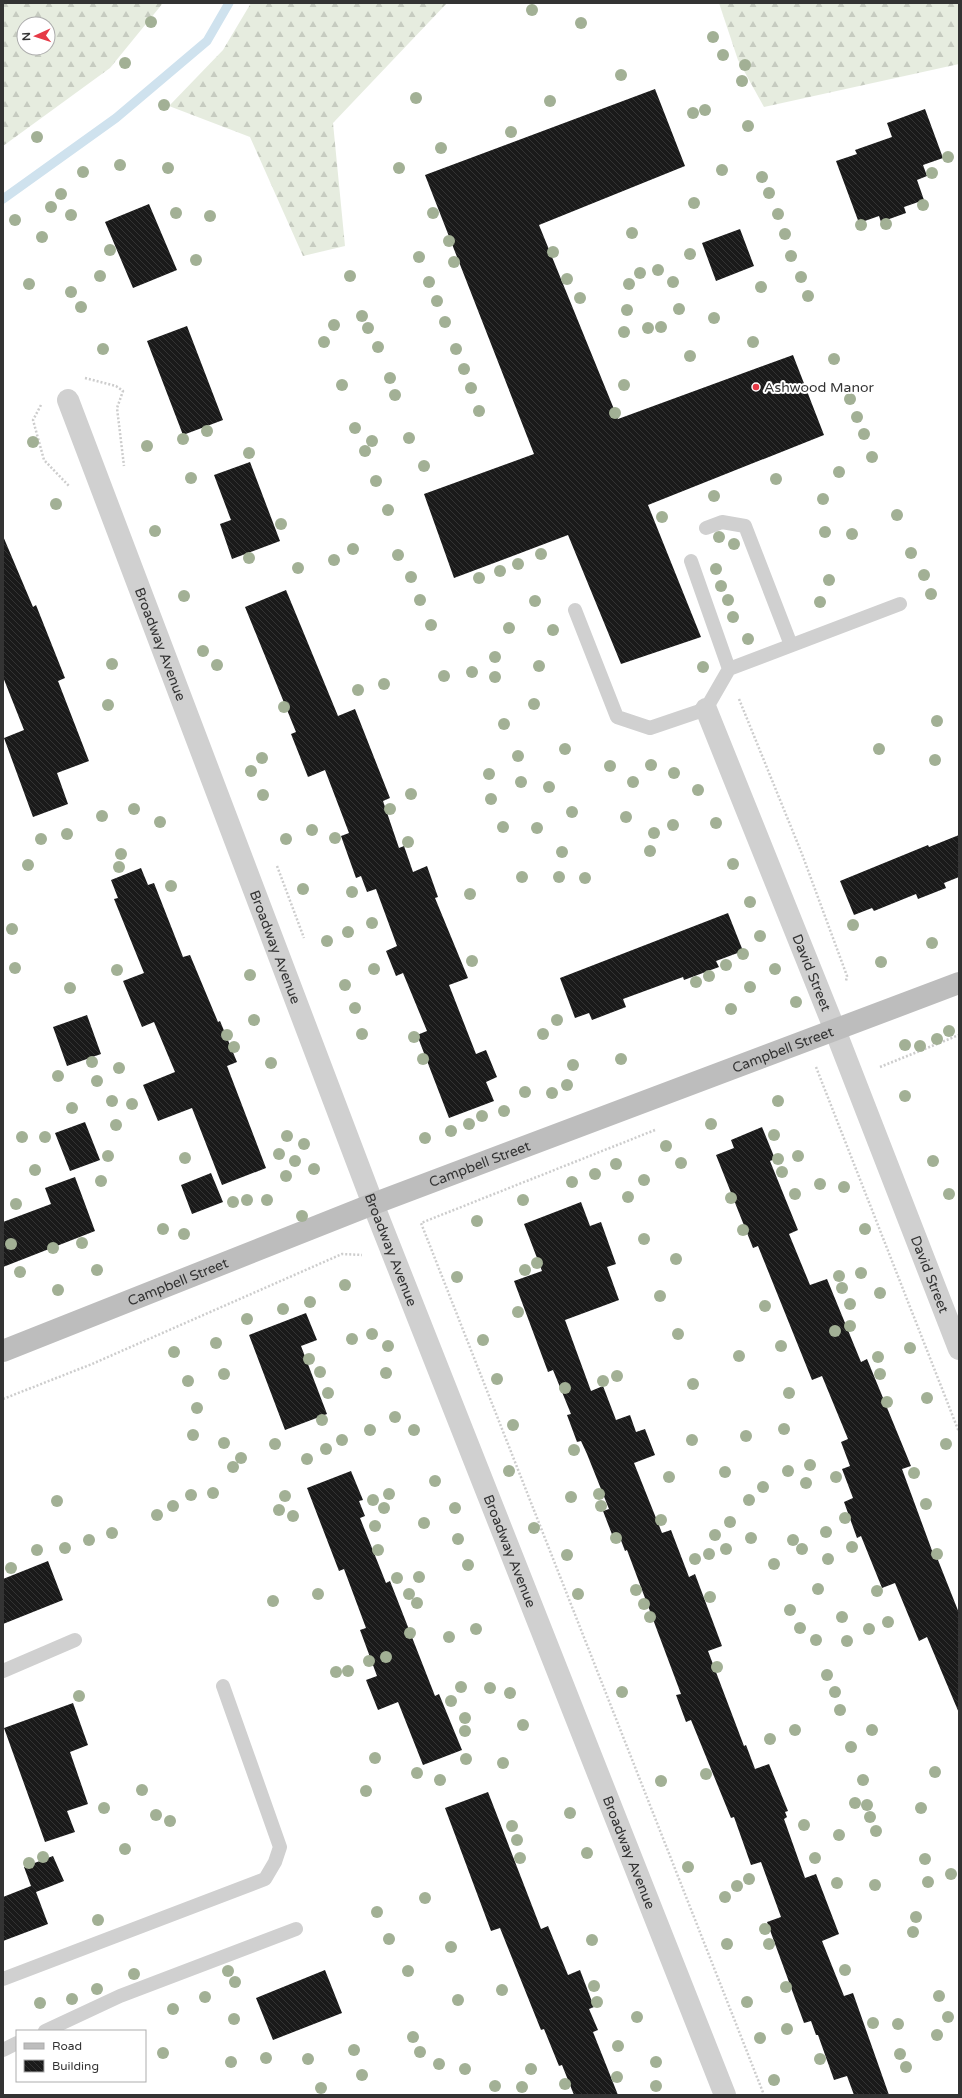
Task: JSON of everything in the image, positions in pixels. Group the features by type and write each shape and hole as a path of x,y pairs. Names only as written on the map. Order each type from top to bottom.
{"street":[{"name":"Broadway Avenue","path":"68,400 373,1204 725,2095"},
{"name":"David Street","path":"706,709 844,1027 845,1055 852,1075 959,1349"},
{"name":"Campbell Street","path":"3,1352 373,1204 959,984"}],"lane":[{"path":"706,528 722,522 745,526 792,645"},
{"path":"691,562 729,669"},
{"path":"575,610 617,717 650,728 706,709 729,669 900,604"},
{"path":"3,1671 75,1640"},
{"path":"3,1979 265,1878 275,1862 280,1847 223,1686"},
{"path":"47,2030 120,1996 296,1929"},
{"path":"3,2050 16,2044"}],"path":[{"path":"79,378 92,378 116,386 123,391 117,408 125,473"},
{"path":"44,399 33,420 44,460 76,493"},
{"path":"738,698 802,854 847,976 842,992 844,1027"},
{"path":"276,865 297,916 306,945"},
{"path":"822,1084 871,1071 959,1035"},
{"path":"845,1055 815,1066 959,1432"},
{"path":"659,1128 421,1223 764,2095"},
{"path":"3,1399 92,1364 342,1254 367,1255"}],"green space":[{"path":"3,3 163,3 110,68 3,146"},
{"path":"251,3 447,3 333,123 345,246 303,256 250,137 169,106 223,50"},
{"path":"719,3 959,3 959,64 764,107 738,60"}],"building":[{"name":"Ashwood Manor","path":"655,89 685,166 539,225 618,419 793,355 824,435 648,505 701,637 621,664 568,535 454,578 424,494 534,454 425,175"},
{"path":"925,109 943,158 923,165 927,176 917,180 924,200 904,207 906,213 881,222 879,216 859,223 836,161 857,154 855,150 892,137 887,123"},
{"path":"149,204 177,270 133,288 105,222"},
{"path":"740,229 754,266 716,281 702,243"},
{"path":"187,326 223,420 183,435 147,341"},
{"path":"250,462 280,541 232,559 220,524 231,520 214,475"},
{"path":"3,536 33,607 36,605 65,678 58,681 89,761 57,773 68,804 33,817 4,738 24,730 3,677"},
{"path":"286,590 338,716 355,709 390,798 383,801 399,848 404,846 413,872 427,866 438,897 435,898 468,978 449,985 476,1054 486,1050 497,1077 486,1082 494,1101 449,1118 417,1035 427,1031 403,973 396,976 386,951 397,946 376,889 367,892 361,876 356,878 341,836 349,833 325,770 308,777 291,734 296,732 245,607"},
{"path":"959,835 959,877 944,883 946,888 918,899 916,894 874,911 872,908 854,915 840,881 928,845 929,847"},
{"path":"141,868 148,885 154,883 183,957 190,955 218,1022 220,1021 237,1062 227,1066 266,1168 222,1185 192,1108 158,1121 143,1085 175,1072 154,1022 142,1027 123,981 144,973 114,899 118,898 111,880"},
{"path":"728,913 743,951 716,961 719,967 684,980 683,977 623,999 626,1007 592,1020 589,1013 575,1018 560,978"},
{"path":"87,1015 101,1054 67,1066 53,1027"},
{"path":"85,1122 100,1160 70,1171 55,1133"},
{"path":"762,1127 775,1159 770,1161 798,1230 789,1234 810,1285 827,1279 861,1362 867,1359 911,1466 902,1469 934,1556 936,1555 959,1613 959,1713 927,1637 919,1641 895,1583 882,1588 861,1536 857,1538 844,1502 853,1498 842,1469 850,1466 841,1442 848,1439 822,1376 812,1380 758,1246 753,1248 716,1155 734,1148 731,1140"},
{"path":"211,1173 223,1202 192,1214 181,1185"},
{"path":"75,1177 95,1231 3,1267 3,1222 51,1204 45,1188"},
{"path":"581,1202 590,1226 601,1222 616,1264 607,1267 619,1300 565,1320 591,1391 603,1386 616,1420 630,1415 636,1432 645,1429 655,1455 634,1463 662,1533 671,1530 689,1577 695,1574 722,1646 708,1651 744,1746 746,1745 755,1769 769,1764 788,1811 785,1812 787,1817 784,1819 805,1878 816,1874 839,1934 822,1941 844,1996 853,1993 889,2095 854,2095 847,2076 834,2080 818,2035 816,2035 811,2021 804,2023 767,1922 781,1917 761,1862 751,1865 734,1817 731,1818 691,1720 686,1722 676,1695 681,1694 627,1550 625,1551 619,1535 613,1537 603,1511 609,1509 581,1441 577,1442 567,1415 571,1414 553,1370 548,1372 514,1281 542,1271 524,1224"},
{"path":"306,1313 317,1340 301,1346 327,1414 285,1430 249,1335"},
{"path":"351,1471 363,1500 359,1501 365,1516 360,1518 386,1583 390,1581 435,1696 439,1694 462,1750 423,1765 398,1702 378,1710 366,1680 377,1676 360,1630 366,1628 344,1569 339,1571 307,1488"},
{"path":"48,1561 63,1600 3,1624 3,1579"},
{"path":"73,1703 88,1745 70,1752 88,1804 67,1811 75,1832 45,1842 4,1728"},
{"path":"488,1792 541,1929 548,1926 568,1975 580,1970 594,2007 589,2009 598,2030 593,2032 618,2095 574,2095 562,2065 559,2066 544,2029 541,2030 500,1928 491,1931 445,1808"},
{"path":"53,1856 64,1881 36,1892 48,1924 3,1941 3,1897 31,1886 24,1867"},
{"path":"325,1970 342,2013 273,2040 256,1998"}],"waterway":[{"path":"3,199 116,118 207,41 229,3"}],"place":[{"name":"Ashwood Manor","path":"756,387"}]}
